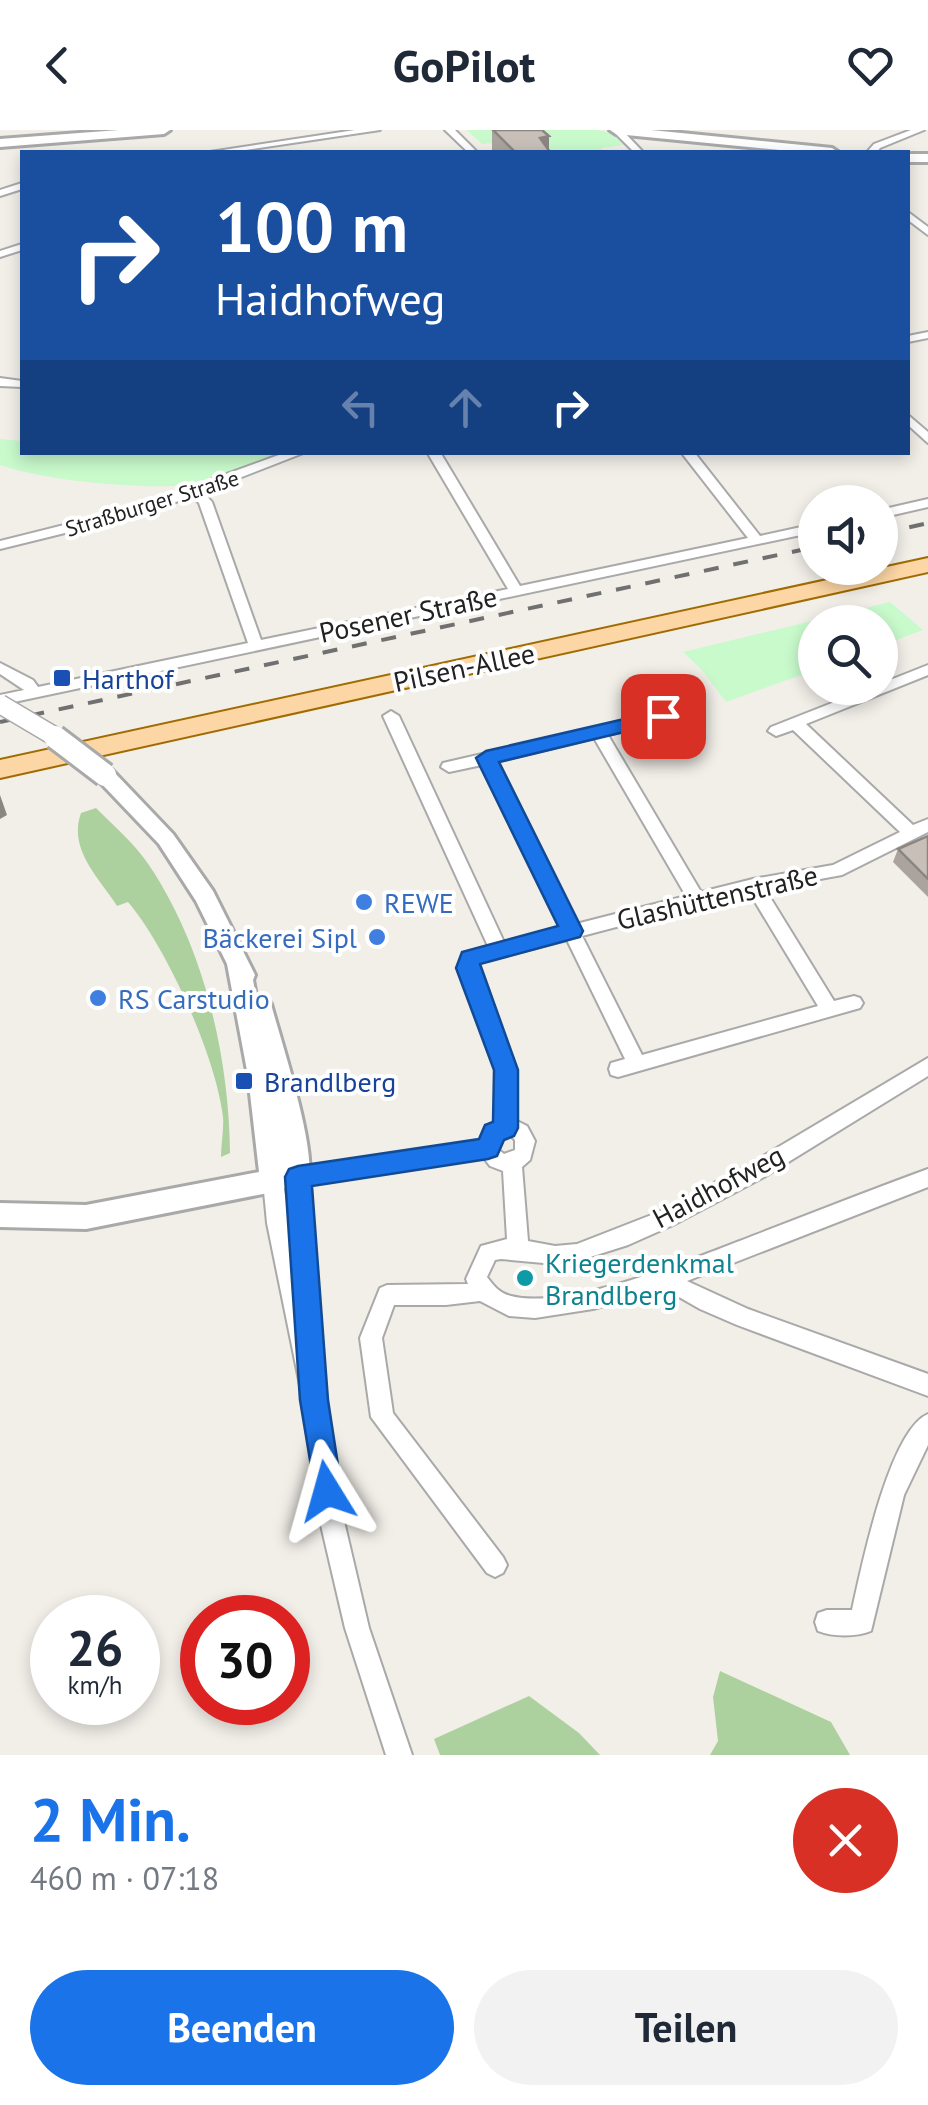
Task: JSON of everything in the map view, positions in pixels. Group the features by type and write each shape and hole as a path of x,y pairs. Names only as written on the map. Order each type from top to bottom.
{"main road":[{"name":"Pilsen-Allee","path":"0,769 928,564"}],"street":[{"path":"0,143 164,130"},
{"path":"230,150 375,130"},
{"path":"450,130 471,150"},
{"path":"616,130 638,150"},
{"path":"616,130 812,150"},
{"path":"874,150 919,130"},
{"path":"915,220 928,232"},
{"name":"Straßburger Straße","path":"0,545 120,517 292,455"},
{"path":"435,455 516,592"},
{"path":"689,455 757,541"},
{"path":"196,492 205,502 256,646"},
{"path":"898,510 928,503"},
{"name":"Posener Straße","path":"0,702 32,692 798,532"},
{"path":"0,668 28,684 32,692"},
{"path":"776,731 928,670"},
{"path":"0,702 105,774 166,839 205,896 238,964 286,1179 277,1223 314,1400 332,1522 357,1628 399,1755"},
{"path":"449,767 676,714"},
{"path":"391,716 498,949"},
{"path":"795,724 922,831"},
{"path":"598,732 696,899"},
{"path":"486,758 572,931 628,1066 854,1003"},
{"name":"Glashüttenstraße","path":"505,1128 506,1070 468,968 470,958 754,884 836,871 922,831"},
{"path":"754,884 830,1010"},
{"name":"Haidhofweg","path":"518,1246 555,1256 574,1255 628,1234 735,1180 928,1066"},
{"path":"505,1128 523,1134 527,1145 523,1156 512,1162 494,1158 488,1148 494,1132 505,1128"},
{"path":"0,1214 86,1218 286,1179 488,1148"},
{"path":"512,1162 518,1246 488,1254 476,1279 488,1299 511,1309 542,1309 668,1278 928,1178"},
{"path":"668,1278 672,1286 716,1308 928,1385"},
{"path":"481,1292 458,1297 430,1293 387,1295 371,1338 382,1416 495,1564"},
{"path":"826,1622 862,1622 886,1511 899,1474 928,1425"}],"green space":[{"path":"467,130 598,130 612,133 623,145 601,150 546,150 538,139 482,144"},
{"path":"0,439 20,441 20,455 279,455 203,483 158,486 44,476 0,465"},
{"path":"898,609 923,630 898,639"},
{"path":"798,624 798,676 726,702 683,652"},
{"path":"96,808 149,865 185,931 199,967 225,1079 230,1153 221,1157 223,1122 219,1092 188,1004 143,922 128,902 117,906 82,851 78,839 81,813"},
{"path":"720,1671 831,1722 850,1755 710,1755 718,1741 713,1697"},
{"path":"529,1696 579,1733 600,1755 440,1755 434,1739"}],"building":[{"path":"493,130 542,130 549,136 540,138 549,150 513,150"},
{"path":"928,836 928,879 898,849"}],"railway":[{"path":"898,530 928,523"},
{"path":"0,722 798,551"}],"place":[{"name":"Harthof","path":"62,678"},
{"name":"REWE","path":"364,902"},
{"name":"Bäckerei Sipl","path":"377,937"},
{"name":"RS Carstudio","path":"98,998"},
{"name":"Brandlberg","path":"244,1081"},
{"name":"Kriegerdenkmal Brandlberg","path":"525,1278"}],"route":[{"path":"327,1491 314,1400 298,1177 488,1148 494,1132 505,1128 506,1070 468,968 470,958 572,931 486,758 663,716"}]}
